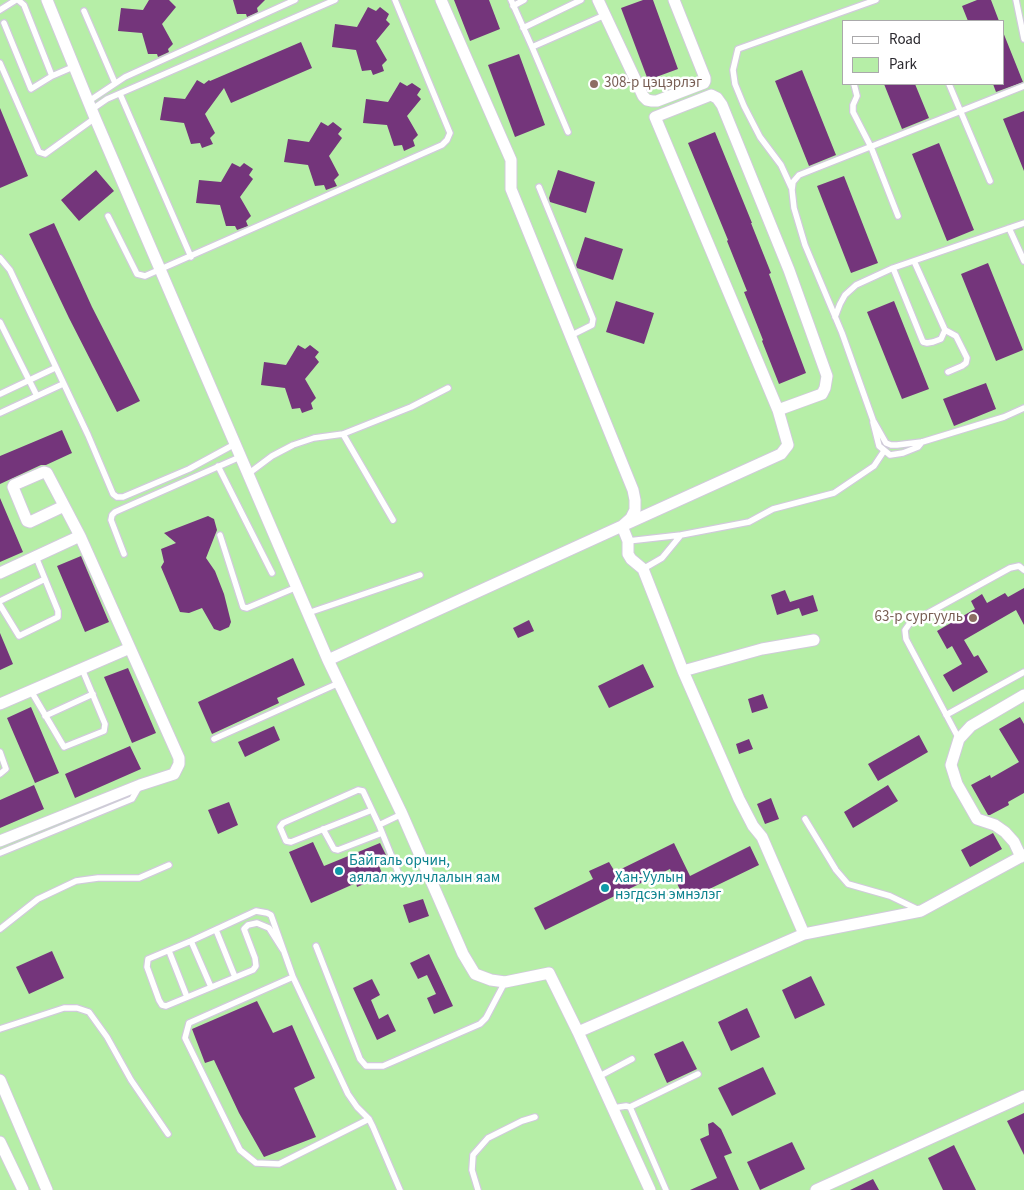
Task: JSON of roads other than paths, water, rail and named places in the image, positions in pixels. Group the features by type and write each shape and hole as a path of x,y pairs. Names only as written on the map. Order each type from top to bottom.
{"street":[{"path":"47,0 91,110 328,660 402,814 463,954 475,974 491,980 505,982 549,973 650,1190"},
{"path":"441,0 511,160 511,189 635,500 635,510 632,518 622,526"},
{"path":"598,0 643,96 647,100 657,101 705,81 674,0"},
{"path":"328,660 781,454 788,445 778,410 655,117 711,95 717,98 722,105 789,270 827,376 822,394 778,410"},
{"path":"0,841 140,785 174,774 179,764 80,536 47,473 44,472 13,487 27,521 30,522 64,506"},
{"path":"622,526 628,541 628,554 643,569 683,671 739,799 753,826 762,837 804,934"},
{"path":"0,574 80,536"},
{"path":"683,671 762,649 814,640"},
{"path":"0,704 130,648"},
{"path":"578,1032 804,934 921,911 1023,856 1005,832 995,825 977,819 958,784 951,766 959,740 971,726 1024,695"},
{"path":"0,1080 47,1190"},
{"path":"816,1190 1024,1096"},
{"path":"0,1142 23,1190"}],"lane":[{"path":"0,10 17,0 24,5 52,76"},
{"path":"0,63 39,152 45,154 91,110 115,83 295,0"},
{"path":"91,110 100,103 120,94 336,0"},
{"path":"108,216 137,274 145,276 442,145 450,133 395,0"},
{"path":"524,0 512,3 568,132"},
{"path":"523,28 582,0"},
{"path":"792,190 781,165 760,137 735,84 733,70 738,49 876,0"},
{"path":"1016,0 1024,39"},
{"path":"84,11 115,83"},
{"path":"532,47 604,14"},
{"path":"4,22 31,89 73,66"},
{"path":"854,85 857,96 853,112 871,147 898,216"},
{"path":"949,85 990,181"},
{"path":"1024,86 799,175 793,182 792,190 794,208 805,245 882,439 891,445 922,442 1004,417 1024,408"},
{"path":"120,94 191,257"},
{"path":"539,187 593,319 592,325 570,336"},
{"path":"835,317 842,299 856,285 893,268 1024,222"},
{"path":"1010,228 1024,261"},
{"path":"0,258 10,270 88,435 113,494 120,498 189,469 235,444"},
{"path":"914,261 945,330 956,336 967,358 966,363 962,366 948,372"},
{"path":"893,268 924,342 933,342 941,338 945,330"},
{"path":"0,322 37,396"},
{"path":"0,394 55,368"},
{"path":"0,413 63,384"},
{"path":"248,474 272,456 293,445 314,438 344,434 411,407 448,388"},
{"path":"873,420 879,446 890,455 903,453 918,447 922,442"},
{"path":"344,434 393,520"},
{"path":"628,541 681,535 749,522 773,509 834,493 874,466 884,451"},
{"path":"124,554 111,520 115,512 240,457"},
{"path":"218,466 272,573"},
{"path":"220,535 243,607 247,608 297,587"},
{"path":"643,569 662,558 681,535"},
{"path":"0,605 19,636 58,618 58,610 36,557"},
{"path":"959,740 906,639 906,630 910,623 1010,568 1019,566 1024,570"},
{"path":"308,613 420,575"},
{"path":"0,601 45,579"},
{"path":"31,691 64,747 104,731 105,724 82,669"},
{"path":"946,715 1024,672"},
{"path":"214,739 339,683"},
{"path":"45,716 93,694"},
{"path":"0,752 6,769 0,774"},
{"path":"0,853 132,799 140,785"},
{"path":"372,810 291,842 286,841 280,826 358,790 363,791 372,810 379,825 400,877"},
{"path":"379,825 402,814"},
{"path":"805,819 836,870 848,884 890,896 921,911"},
{"path":"324,829 334,849 338,850 382,833"},
{"path":"0,929 38,899 76,881 98,878 139,878 169,864"},
{"path":"283,950 269,928 257,924 248,925 244,929 256,966 253,970 166,1006 160,1000 147,967 148,959 191,942 256,911 271,915 293,977 348,1094 369,1119 400,1190"},
{"path":"216,930 236,977"},
{"path":"191,942 211,987"},
{"path":"316,946 360,1059 366,1066 383,1066 480,1024 486,1018 505,982"},
{"path":"169,951 187,997"},
{"path":"293,977 190,1023 187,1030 185,1038 240,1150 256,1163 278,1164 369,1119"},
{"path":"0,1029 64,1008 77,1008 89,1012 107,1037 131,1080 168,1134"},
{"path":"598,1077 632,1059"},
{"path":"612,1108 630,1107 698,1074"},
{"path":"630,1107 666,1190"},
{"path":"478,1190 472,1170 473,1155 488,1138 522,1121 535,1117"}],"place":[{"name":"308-р цэцэрлэг","path":"594,84"},
{"name":"63-р сургууль","path":"973,618"},
{"name":"Байгаль орчин, аялал жуулчлалын яам","path":"339,871"},
{"name":"Хан-Уулын нэгдсэн эмнэлэг","path":"605,888"}]}
